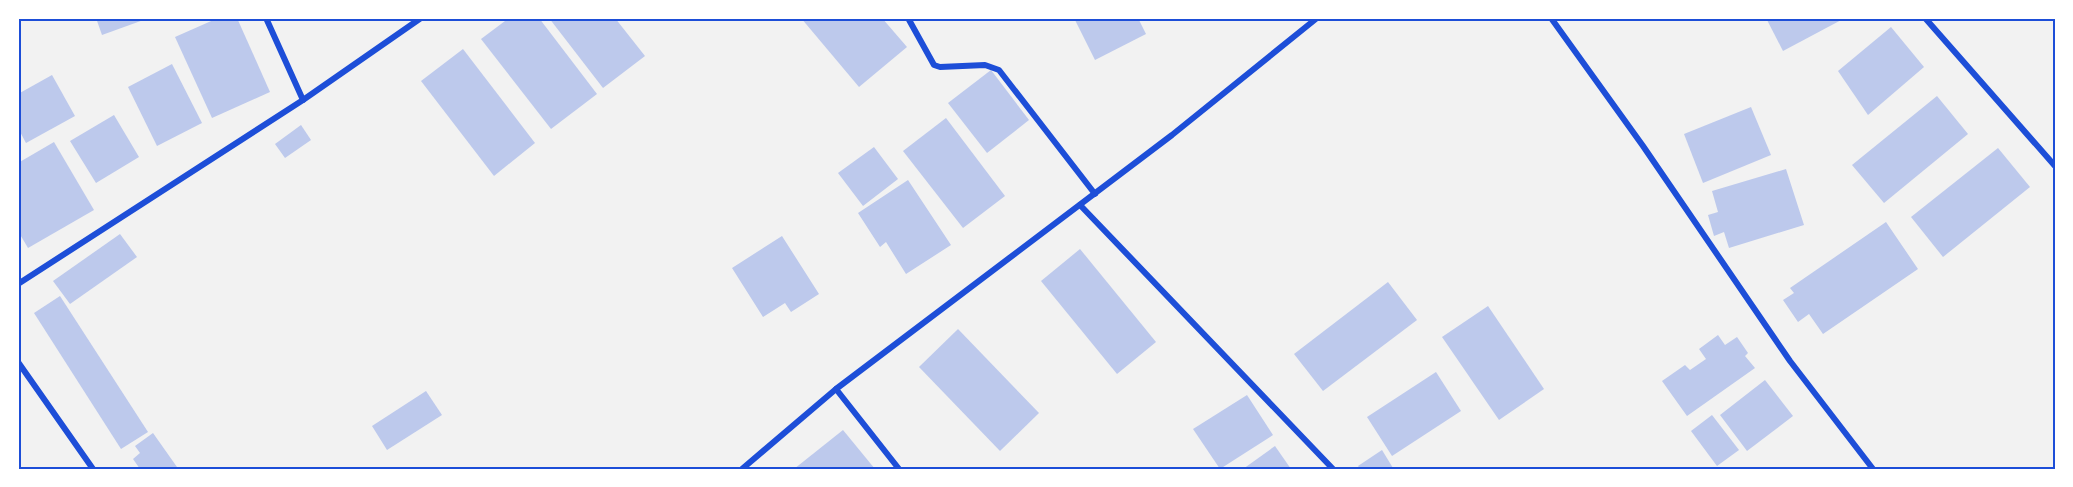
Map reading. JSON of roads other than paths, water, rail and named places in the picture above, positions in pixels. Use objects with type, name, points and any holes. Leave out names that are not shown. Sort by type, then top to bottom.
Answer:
[{"type":"street","points":[[266,18],[303,100]]},
{"type":"street","points":[[18,284],[303,100],[421,18]]},
{"type":"street","points":[[908,18],[934,65],[940,68],[985,65],[999,70],[1095,194]]},
{"type":"street","points":[[742,469],[836,389],[1172,135],[1317,18]]},
{"type":"street","points":[[1551,18],[1643,146],[1790,361],[1873,469]]},
{"type":"street","points":[[1925,18],[2055,166]]},
{"type":"street","points":[[1080,205],[1332,469]]},
{"type":"street","points":[[18,362],[93,469]]},
{"type":"street","points":[[836,389],[899,469]]}]
